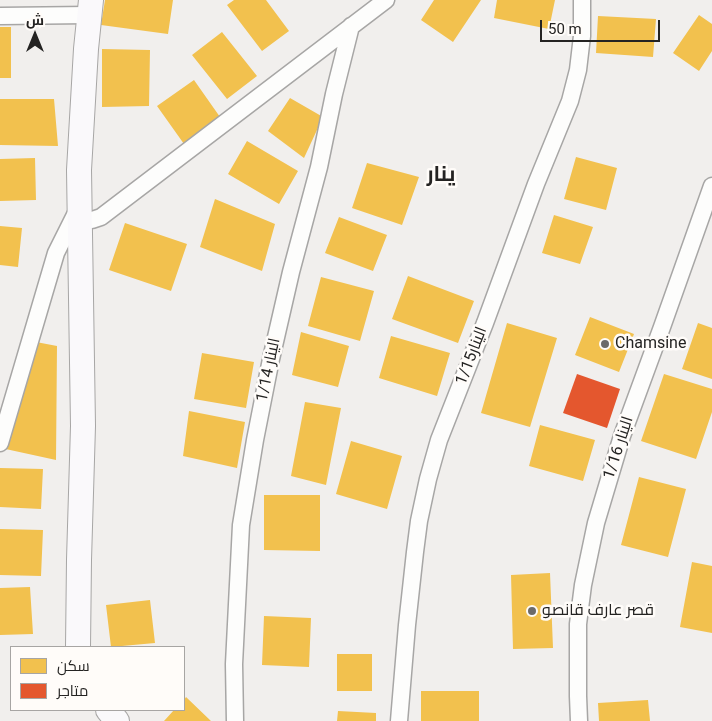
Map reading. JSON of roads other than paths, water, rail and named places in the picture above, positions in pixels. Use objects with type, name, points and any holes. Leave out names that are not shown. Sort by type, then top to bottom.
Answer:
[{"type":"main road","points":[[78,646],[78,560],[82,426],[79,170],[90,8]]},
{"type":"main road","points":[[109,711],[117,721]]},
{"type":"street","points":[[80,211],[84,220],[101,217],[386,0]]},
{"type":"street","name":"الينار1/15","points":[[400,721],[407,625],[415,552],[428,479],[440,440],[536,184],[570,101],[578,70],[582,36],[582,0]]},
{"type":"street","points":[[0,16],[90,8]]},
{"type":"street","name":"الينار 1/14","points":[[236,721],[234,664],[242,525],[255,440],[291,272],[319,167],[340,67],[351,26]]},
{"type":"street","name":"الينار 1/16","points":[[579,721],[578,624],[583,585],[596,523],[622,436],[712,186]]},
{"type":"street","points":[[0,443],[56,254],[80,211]]},
{"type":"place","name":"Chamsine","points":[[605,344]]},
{"type":"place","name":"قصر عارف قانصو","points":[[532,611]]},
{"type":"district","name":"ينار","points":[[441,176]]}]
